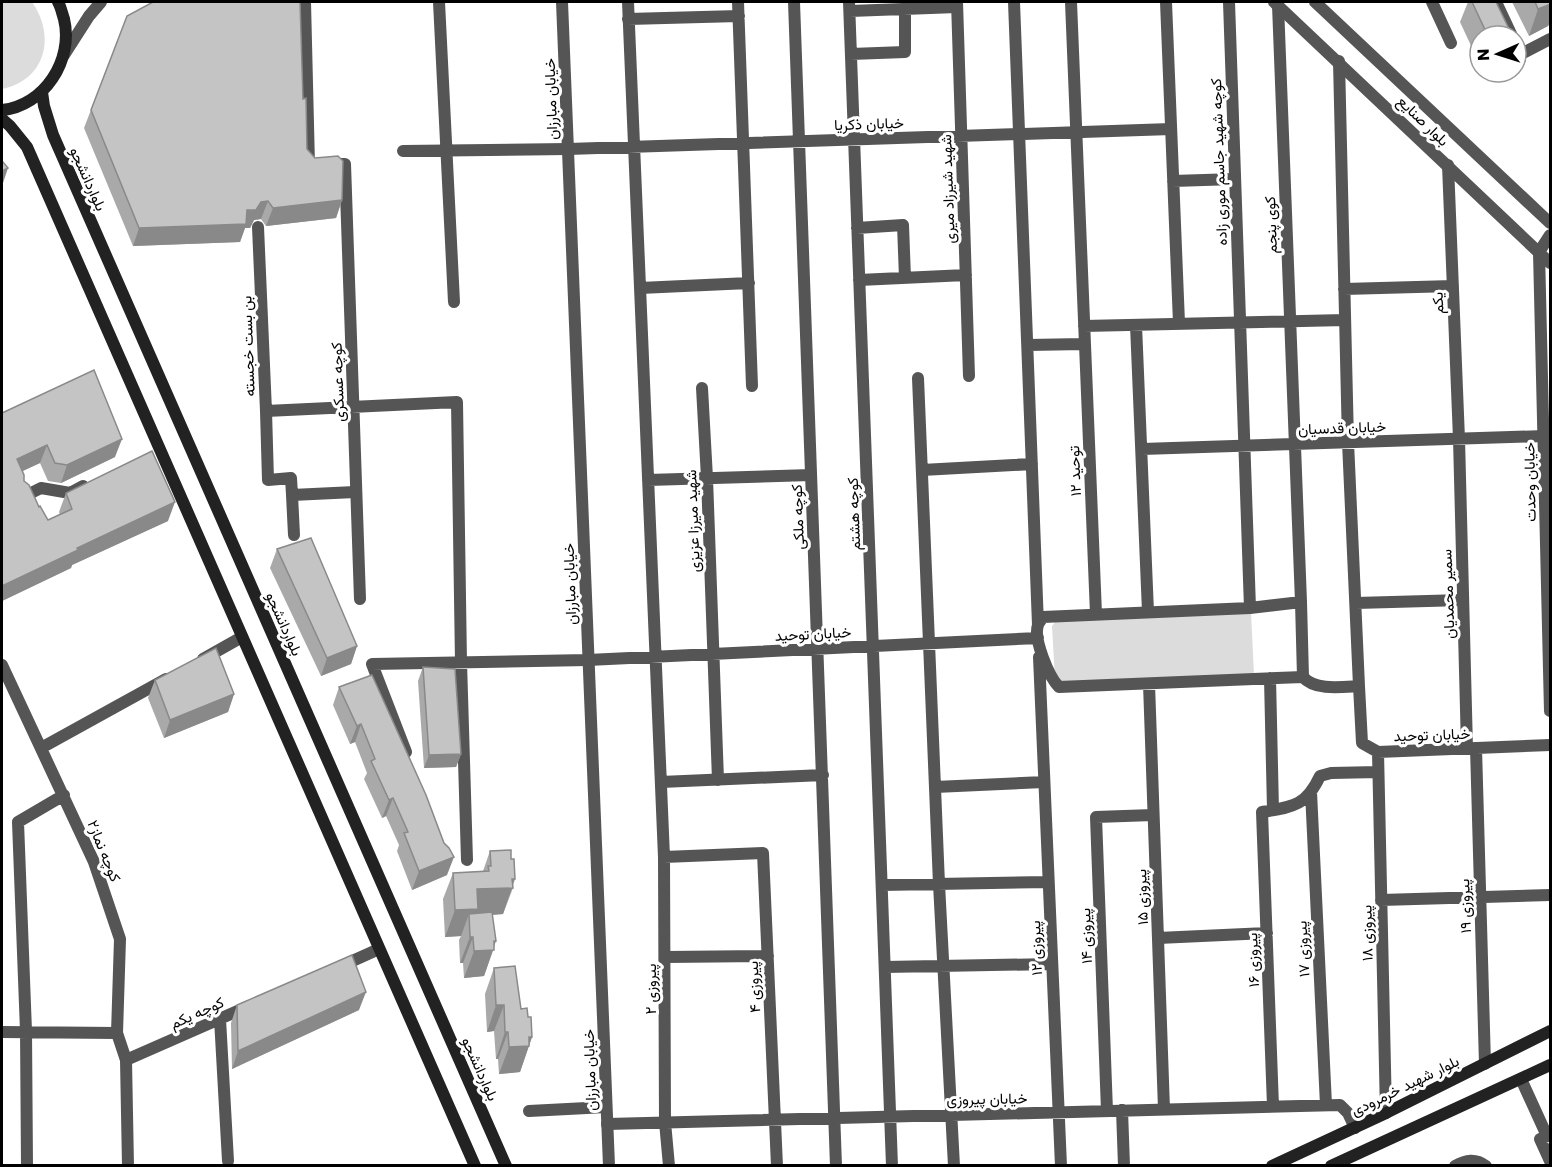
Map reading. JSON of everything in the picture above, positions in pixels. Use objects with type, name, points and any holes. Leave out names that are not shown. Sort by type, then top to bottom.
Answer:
[{"type":"main road","points":[[2,110],[26,103],[42,92],[56,75],[64,55],[66,30],[58,2]]},
{"type":"main road","name":"بلواردانشجو","points":[[42,92],[53,135],[506,1166]]},
{"type":"main road","points":[[2,119],[27,147],[154,453],[242,637],[475,1166]]},
{"type":"main road","name":"بلوار شهید خرمرودی","points":[[1272,1166],[1386,1113],[1551,1031]]},
{"type":"main road","points":[[1330,1166],[1551,1065]]},
{"type":"street","points":[[64,55],[88,16],[101,2]]},
{"type":"street","name":"کوچه عسکری","points":[[305,2],[309,166],[345,164],[360,599]]},
{"type":"street","points":[[439,2],[454,303]]},
{"type":"street","name":"خیابان مبارزان","points":[[562,2],[609,1166]]},
{"type":"street","points":[[628,2],[664,857]]},
{"type":"street","points":[[738,2],[752,386]]},
{"type":"street","name":"کوچه ملکی","points":[[794,2],[836,1166]]},
{"type":"street","points":[[1014,2],[1038,632],[1050,678],[1059,687],[1303,677]]},
{"type":"street","name":"توحید ۱۲","points":[[1071,2],[1096,614]]},
{"type":"street","points":[[1166,2],[1179,323]]},
{"type":"street","name":"کوچه شهید جاسم موری زاده","points":[[1229,2],[1250,608]]},
{"type":"street","name":"بلوار صنایع","points":[[1315,2],[1551,223]]},
{"type":"street","points":[[1432,2],[1451,43]]},
{"type":"street","points":[[1496,2],[1506,24]]},
{"type":"street","name":"بلوار صنایع","points":[[1276,3],[1551,263]]},
{"type":"street","name":"کوی پنجم","points":[[1276,3],[1301,602]]},
{"type":"street","points":[[850,6],[905,9],[957,4]]},
{"type":"street","name":"شهید شیرزاد میری","points":[[957,4],[969,376]]},
{"type":"street","name":"کوچه هشتم","points":[[850,6],[853,139],[892,1166]]},
{"type":"street","points":[[851,54],[905,52],[905,9]]},
{"type":"street","points":[[628,19],[739,16]]},
{"type":"street","points":[[1528,46],[1551,39]]},
{"type":"street","points":[[1301,602],[1303,677],[1307,682],[1332,687],[1359,686],[1348,442],[1339,61]]},
{"type":"street","name":"خیابان ذکریا","points":[[403,151],[634,148],[1171,129]]},
{"type":"street","name":"یکم","points":[[1448,165],[1459,439]]},
{"type":"street","points":[[1173,181],[1235,179]]},
{"type":"street","points":[[857,228],[903,225],[905,278]]},
{"type":"street","name":"بن بست خجسته","points":[[258,227],[266,411],[457,402],[460,662]]},
{"type":"street","points":[[1539,252],[1551,235]]},
{"type":"street","name":"خیابان وحدت","points":[[1539,252],[1551,711]]},
{"type":"street","points":[[859,280],[966,275]]},
{"type":"street","points":[[640,288],[748,283]]},
{"type":"street","points":[[1344,289],[1453,286]]},
{"type":"street","points":[[1084,326],[1345,320]]},
{"type":"street","points":[[1136,325],[1148,612]]},
{"type":"street","points":[[1028,345],[1084,344]]},
{"type":"street","points":[[918,378],[939,884],[954,1166]]},
{"type":"street","name":"شهید میرزا عزیزی","points":[[702,388],[718,780]]},
{"type":"street","points":[[266,411],[268,480],[291,478],[294,536]]},
{"type":"street","name":"خیابان قدسیان","points":[[1142,449],[1544,436]]},
{"type":"street","name":"سمیر محمدیان","points":[[1459,439],[1463,600],[1471,748]]},
{"type":"street","points":[[922,470],[1032,464]]},
{"type":"street","points":[[648,480],[811,475]]},
{"type":"street","points":[[24,496],[41,488],[70,493],[90,483]]},
{"type":"street","points":[[292,495],[355,492]]},
{"type":"street","points":[[1356,603],[1463,600]]},
{"type":"street","name":"خیابان توحید","points":[[588,660],[929,643],[1038,632],[1043,617],[1250,608],[1301,602]]},
{"type":"street","name":"پیروزی ۱۲","points":[[1038,632],[1061,1166]]},
{"type":"street","points":[[41,748],[242,637]]},
{"type":"street","points":[[412,769],[372,664],[588,660]]},
{"type":"street","points":[[460,662],[468,860]]},
{"type":"street","name":"کوچه نماز۲","points":[[2,664],[94,862],[120,939],[117,1033],[126,1060],[128,1166]]},
{"type":"street","name":"پیروزی ۱۶","points":[[1270,678],[1267,933],[1273,1106]]},
{"type":"street","name":"پیروزی ۱۵","points":[[1149,684],[1164,1109]]},
{"type":"street","name":"خیابان توحید","points":[[1359,686],[1362,743],[1378,752],[1551,745]]},
{"type":"street","name":"پیروزی ۱۹","points":[[1471,748],[1480,897],[1485,1064]]},
{"type":"street","name":"پیروزی ۱۸","points":[[1378,752],[1386,1113]]},
{"type":"street","points":[[1268,811],[1299,804],[1311,792],[1320,776],[1330,773],[1378,772]]},
{"type":"street","points":[[661,782],[823,775]]},
{"type":"street","points":[[935,787],[1044,782]]},
{"type":"street","name":"پیروزی ۱۷","points":[[1311,792],[1326,1105]]},
{"type":"street","points":[[27,1166],[26,1031],[18,822],[64,795]]},
{"type":"street","name":"پیروزی ۱۴","points":[[1107,1111],[1096,817],[1153,815]]},
{"type":"street","name":"پیروزی ۴","points":[[664,857],[763,853],[777,1166]]},
{"type":"street","name":"پیروزی ۲","points":[[664,857],[665,1122],[669,1166]]},
{"type":"street","points":[[882,885],[1048,882]]},
{"type":"street","points":[[1381,900],[1551,895]]},
{"type":"street","points":[[1158,938],[1267,933]]},
{"type":"street","points":[[326,972],[379,949]]},
{"type":"street","points":[[666,957],[768,956]]},
{"type":"street","points":[[885,967],[1052,963]]},
{"type":"street","name":"کوچه یکم","points":[[126,1060],[263,1000]]},
{"type":"street","points":[[220,1019],[228,1161]]},
{"type":"street","points":[[2,1032],[117,1033]]},
{"type":"street","points":[[1521,1078],[1549,1135],[1540,1139],[1551,1161]]},
{"type":"street","name":"خیابان پیروزی","points":[[607,1124],[1340,1105],[1348,1113],[1355,1128]]},
{"type":"street","points":[[529,1112],[606,1107]]},
{"type":"street","points":[[1122,1110],[1124,1166]]},
{"type":"street","points":[[1455,1166],[1467,1160],[1480,1161],[1486,1166]]},
{"type":"shaded area","points":[[2,2],[32,2],[44,29],[45,42],[37,66],[29,76],[17,84],[2,89]]},
{"type":"shaded area","points":[[1251,613],[1254,675],[1059,684],[1055,679],[1052,626],[1056,621]]},
{"type":"building","points":[[153,2],[300,2],[307,149],[315,158],[338,156],[343,161],[342,200],[273,208],[268,201],[261,202],[256,210],[247,210],[246,224],[139,228],[91,110],[127,16]]},
{"type":"building","points":[[1472,2],[1496,2],[1507,24],[1482,24]]},
{"type":"building","points":[[1535,2],[1551,2],[1551,4],[1538,9]]},
{"type":"building","points":[[2,161],[8,168],[2,171]]},
{"type":"building","points":[[94,370],[122,439],[67,465],[55,463],[47,445],[17,459],[24,475],[24,481],[29,485],[39,507],[48,520],[72,509],[66,493],[152,451],[175,502],[2,586],[2,413]]},
{"type":"building","points":[[311,538],[357,646],[327,658],[277,549]]},
{"type":"building","points":[[216,648],[234,694],[170,720],[155,680]]},
{"type":"building","points":[[423,667],[455,669],[461,754],[429,755]]},
{"type":"building","points":[[372,675],[426,795],[444,843],[454,857],[419,871],[404,833],[408,832],[393,798],[389,800],[371,761],[375,759],[361,724],[357,726],[339,687]]},
{"type":"building","points":[[511,850],[511,859],[514,859],[513,888],[477,889],[478,909],[455,910],[453,873],[489,871],[490,851]]},
{"type":"building","points":[[492,912],[496,941],[494,941],[494,950],[474,951],[473,937],[470,937],[469,914]]},
{"type":"building","points":[[352,955],[366,992],[238,1051],[237,1005]]},
{"type":"building","points":[[515,966],[521,1009],[527,1008],[528,1017],[531,1017],[532,1037],[529,1037],[529,1046],[509,1047],[508,1032],[505,1032],[504,1005],[496,1005],[494,968]]}]
